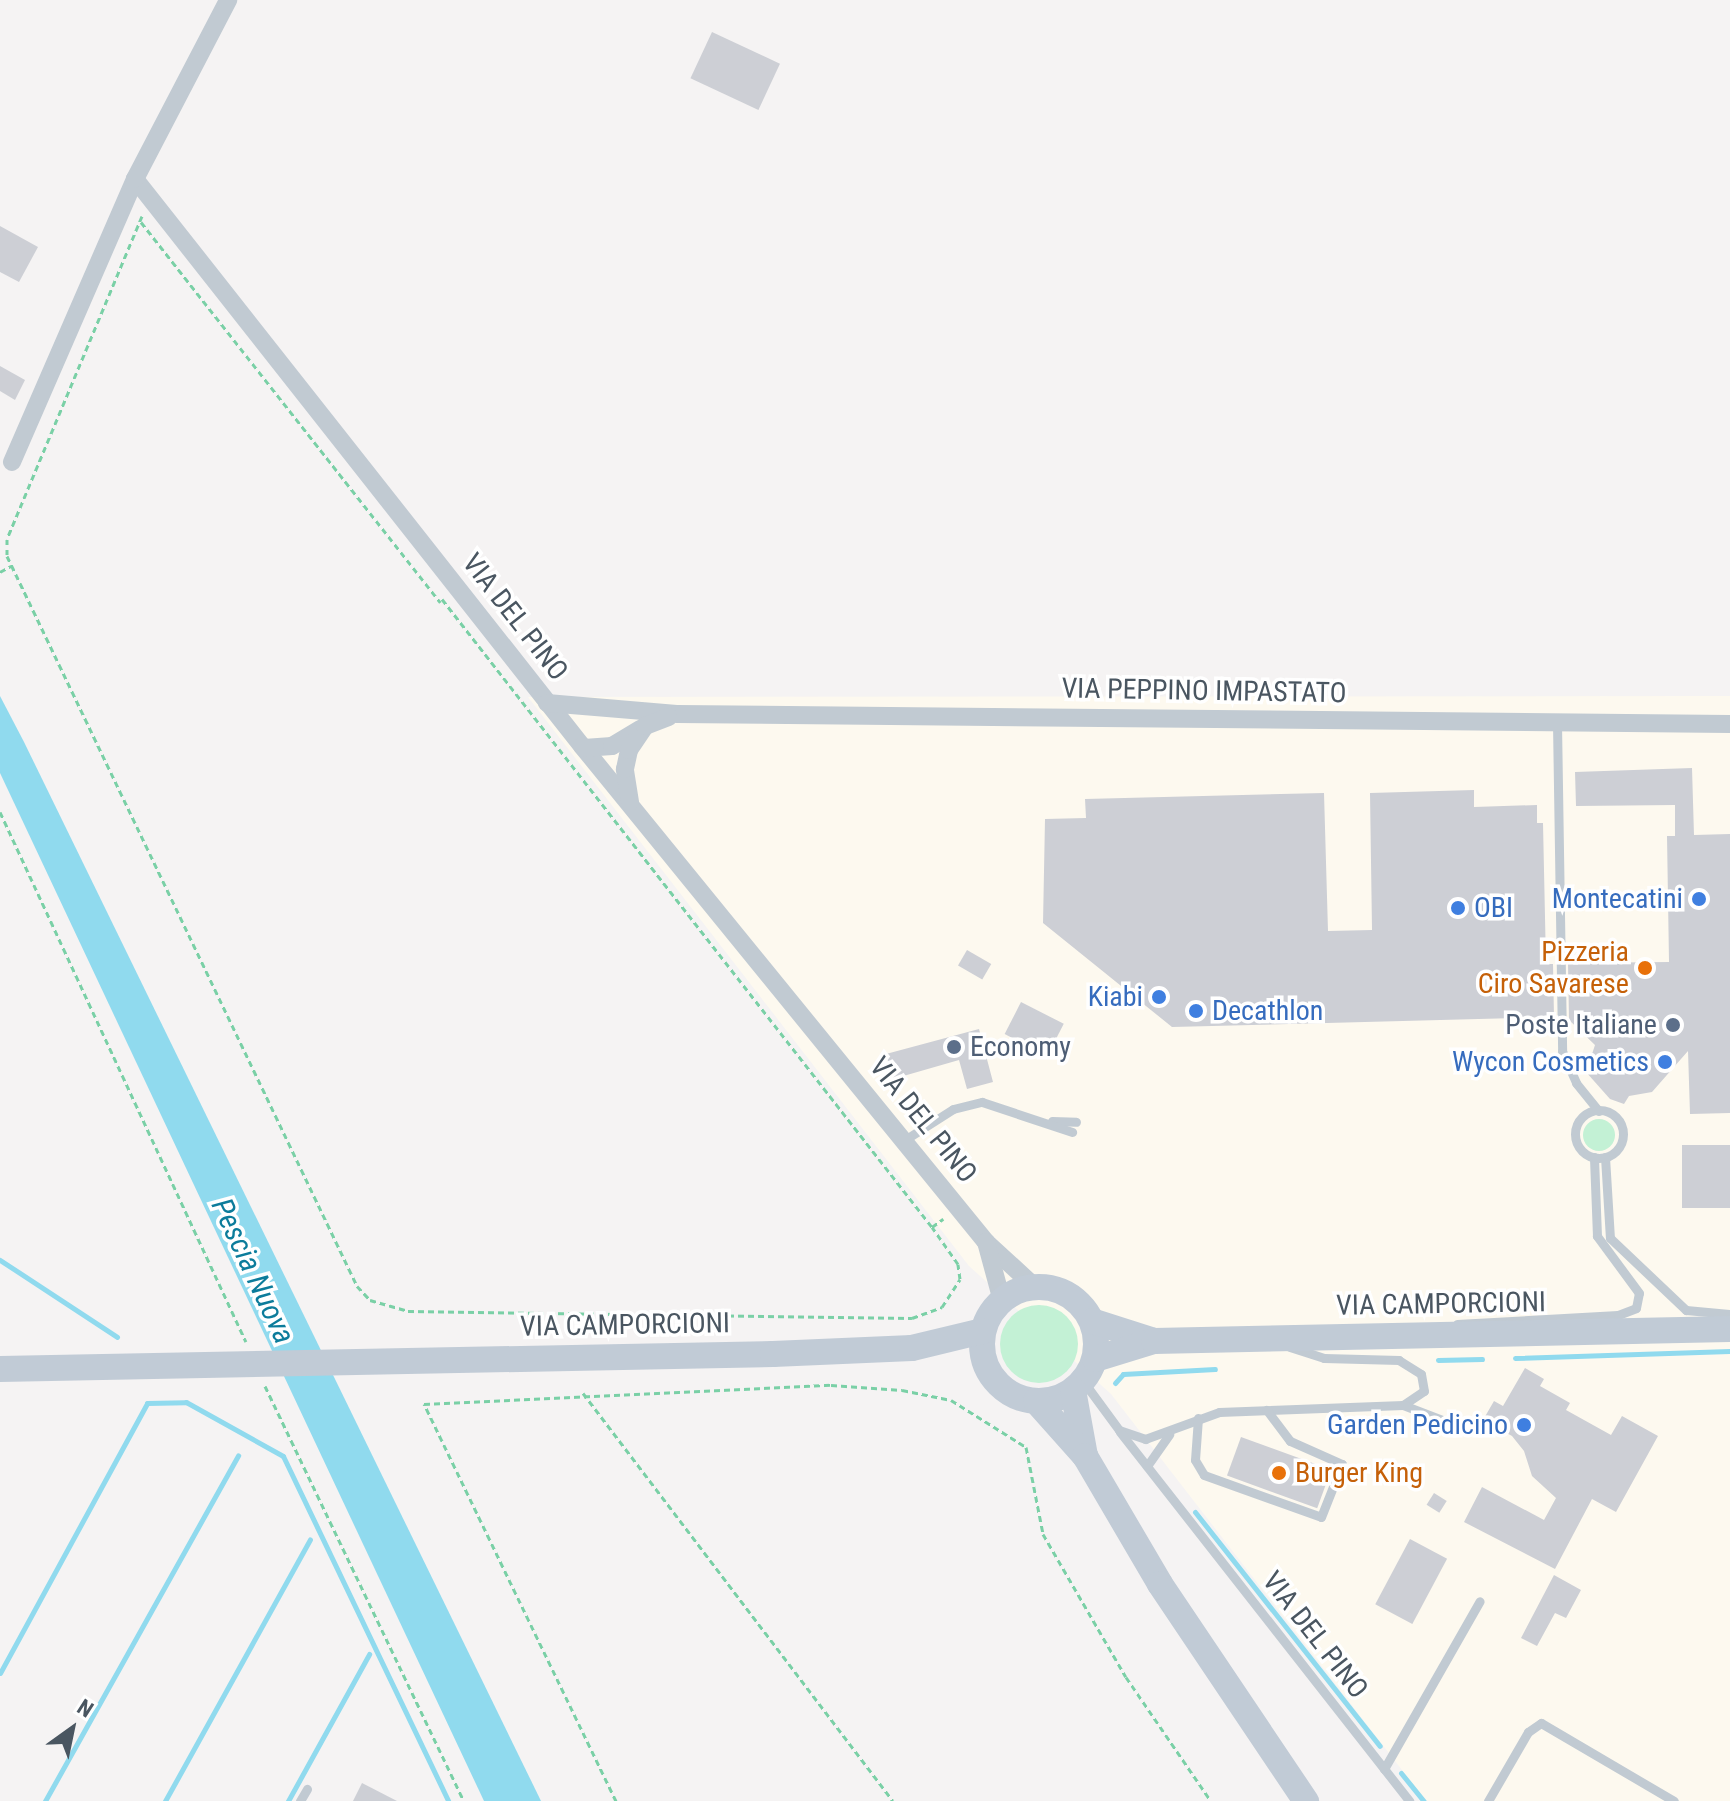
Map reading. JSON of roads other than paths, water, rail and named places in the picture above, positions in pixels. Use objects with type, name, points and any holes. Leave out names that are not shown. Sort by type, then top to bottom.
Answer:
[{"type":"main road","points":[[1154,1341],[1092,1321],[1069,1295],[1035,1287],[1002,1301],[983,1331],[985,1361],[1008,1392],[1036,1401],[1085,1456],[1160,1584],[1306,1801]]},
{"type":"main road","points":[[1085,1456],[1084,1377],[1092,1321]]},
{"type":"main road","name":"VIA CAMPORCIONI","points":[[1154,1341],[1730,1329]]},
{"type":"main road","points":[[912,1348],[983,1331]]},
{"type":"main road","points":[[1036,1401],[1154,1341]]},
{"type":"main road","name":"VIA CAMPORCIONI","points":[[0,1369],[259,1367],[338,1362],[912,1348]]},
{"type":"main road","points":[[912,1348],[985,1361]]},
{"type":"street","points":[[12,462],[135,179],[228,0]]},
{"type":"street","name":"VIA DEL PINO","points":[[135,179],[547,703],[986,1242],[1035,1287]]},
{"type":"street","name":"VIA PEPPINO IMPASTATO","points":[[547,703],[601,711],[677,714],[1730,724]]},
{"type":"street","points":[[601,711],[586,726],[583,747],[612,746],[645,726],[677,714]]},
{"type":"street","points":[[631,804],[627,759],[645,726]]},
{"type":"street","name":"VIA DEL PINO","points":[[986,1242],[1002,1301]]},
{"type":"lane","points":[[1557,723],[1562,1051],[1576,1083],[1599,1111]]},
{"type":"lane","points":[[903,1141],[973,1103],[1074,1127]]},
{"type":"lane","points":[[1599,1111],[1612,1114],[1623,1128],[1619,1148],[1600,1157],[1580,1148],[1576,1132],[1583,1117],[1599,1111]]},
{"type":"lane","points":[[1600,1157],[1610,1238],[1686,1310],[1730,1314]]},
{"type":"lane","points":[[1408,1337],[1475,1320],[1618,1315],[1636,1308],[1639,1293],[1597,1236],[1600,1157]]},
{"type":"lane","points":[[1267,1340],[1324,1358],[1384,1357],[1409,1363],[1425,1386],[1421,1396],[1403,1405]]},
{"type":"lane","name":"VIA DEL PINO","points":[[1084,1377],[1119,1430],[1409,1801]]},
{"type":"lane","points":[[1119,1430],[1145,1439],[1169,1434],[1198,1418],[1267,1410],[1403,1405],[1455,1425]]},
{"type":"lane","points":[[1198,1418],[1195,1460],[1204,1475],[1321,1517],[1342,1464],[1290,1441],[1267,1410]]},
{"type":"lane","points":[[1147,1466],[1169,1434]]},
{"type":"lane","points":[[1384,1769],[1480,1601]]},
{"type":"lane","points":[[1488,1801],[1528,1732],[1541,1723],[1674,1801]]},
{"type":"lane","points":[[300,1801],[307,1789]]},
{"type":"water","name":"Pescia Nuova","points":[[0,696],[541,1801],[484,1801],[0,773]]},
{"type":"waterway","points":[[0,1260],[117,1337]]},
{"type":"waterway","points":[[1515,1358],[1730,1351]]},
{"type":"waterway","points":[[1438,1360],[1482,1359]]},
{"type":"waterway","points":[[1115,1383],[1123,1374],[1215,1369]]},
{"type":"waterway","points":[[0,1673],[147,1403],[186,1402],[283,1456],[448,1801]]},
{"type":"waterway","points":[[45,1801],[238,1455]]},
{"type":"waterway","points":[[1195,1512],[1380,1746]]},
{"type":"waterway","points":[[165,1801],[310,1539]]},
{"type":"waterway","points":[[288,1801],[369,1654]]},
{"type":"waterway","points":[[1401,1773],[1424,1801]]},
{"type":"place","name":"Montecatini","points":[[1699,899]]},
{"type":"place","name":"OBI","points":[[1458,908]]},
{"type":"place","name":"Pizzeria Ciro Savarese","points":[[1645,968]]},
{"type":"place","name":"Kiabi","points":[[1159,997]]},
{"type":"place","name":"Decathlon","points":[[1196,1011]]},
{"type":"place","name":"Poste Italiane","points":[[1673,1025]]},
{"type":"place","name":"Economy","points":[[954,1047]]},
{"type":"place","name":"Wycon Cosmetics","points":[[1665,1062]]},
{"type":"place","name":"Garden Pedicino","points":[[1524,1425]]},
{"type":"place","name":"Burger King","points":[[1279,1473]]}]
